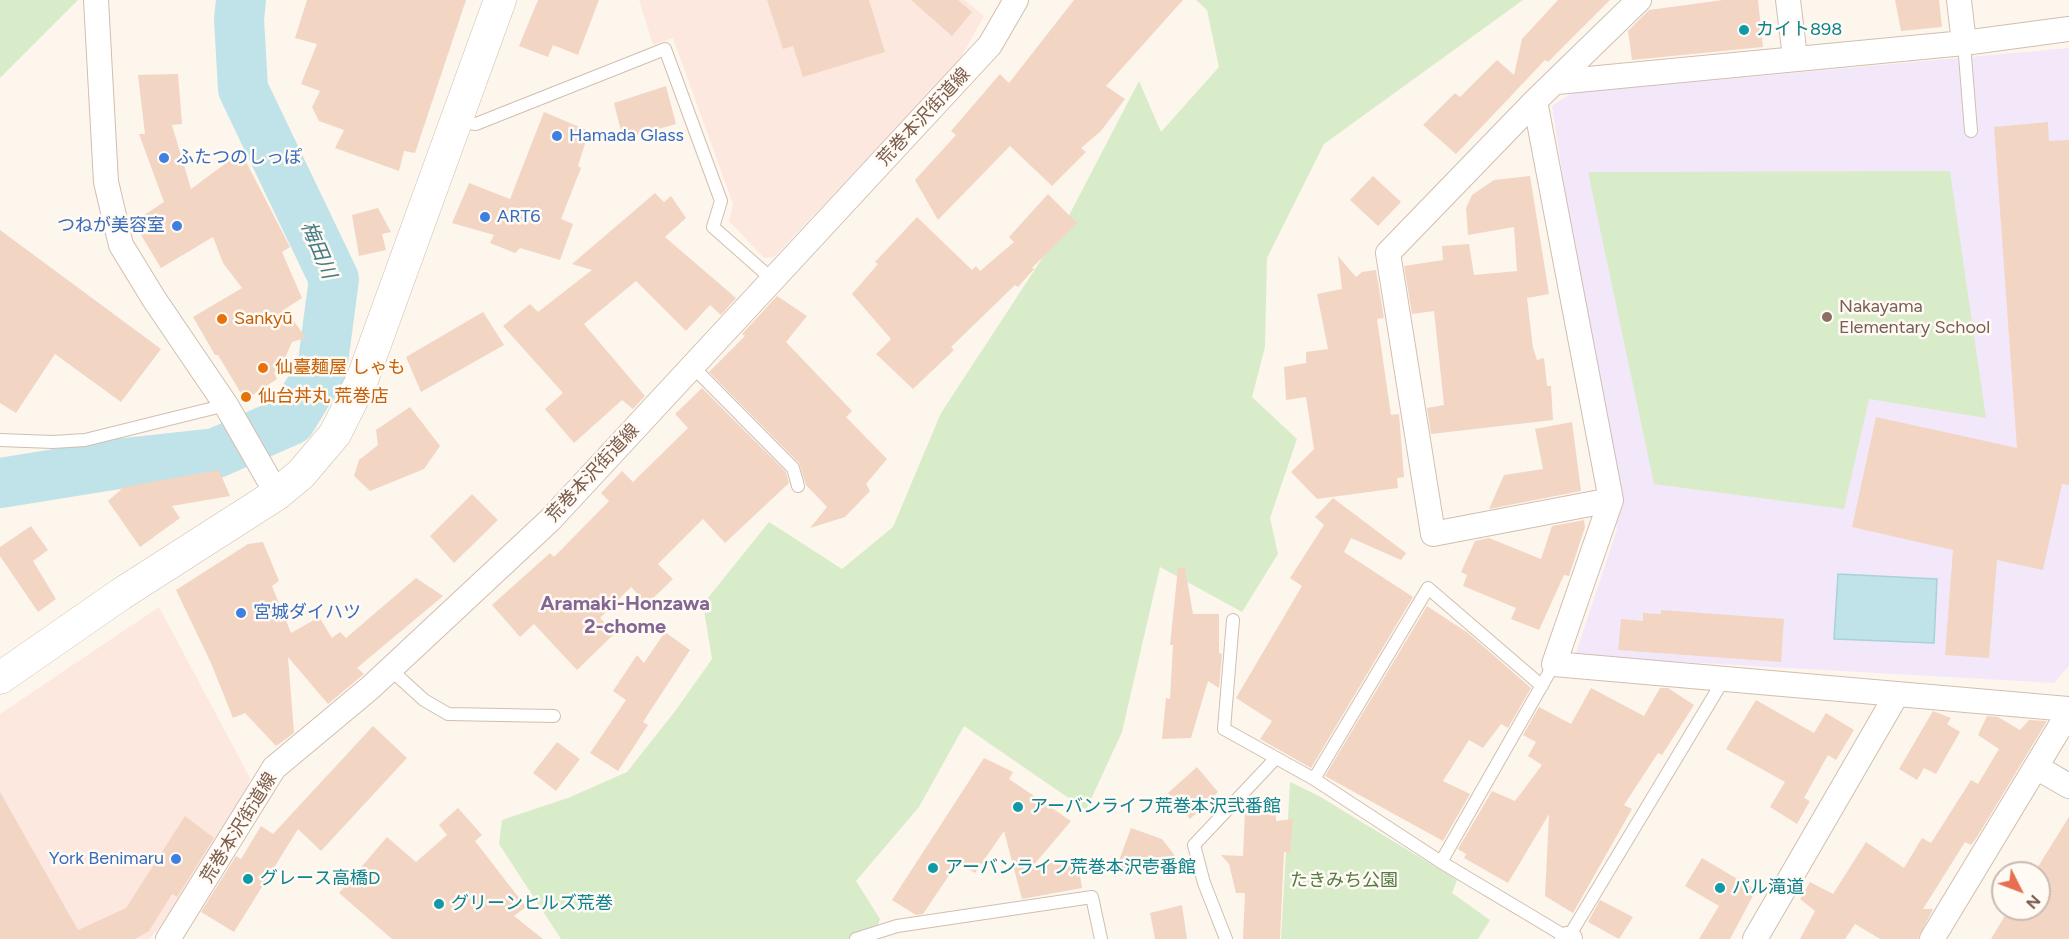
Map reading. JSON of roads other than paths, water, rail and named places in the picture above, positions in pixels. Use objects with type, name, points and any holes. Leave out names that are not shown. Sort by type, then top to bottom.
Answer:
[{"type":"street","points":[[96,0],[106,182],[121,244],[154,299],[226,405],[277,494]]},
{"type":"street","points":[[0,678],[122,594],[277,494],[301,474],[335,434],[362,380],[500,0]]},
{"type":"street","name":"荒巻本沢街道線","points":[[168,939],[274,768],[390,669],[550,520],[990,45],[1016,0]]},
{"type":"street","points":[[1611,500],[1433,534],[1388,253],[1536,101],[1639,0]]},
{"type":"street","points":[[1788,0],[1795,57]]},
{"type":"street","points":[[1959,0],[1964,43]]},
{"type":"street","points":[[1557,82],[1795,57],[1964,43],[2069,29]]},
{"type":"street","points":[[1536,101],[1611,500],[1554,664],[2069,710],[1932,939]]},
{"type":"street","points":[[1755,939],[1897,694]]},
{"type":"street","points":[[2036,767],[2069,786]]},
{"type":"lane","points":[[1964,43],[1971,132]]},
{"type":"lane","points":[[456,122],[476,123],[665,49],[721,201],[713,227],[773,280]]},
{"type":"lane","points":[[693,367],[793,468],[798,486]]},
{"type":"lane","points":[[0,440],[85,440],[226,405]]},
{"type":"lane","points":[[1314,778],[1428,588],[1542,686]]},
{"type":"lane","points":[[1233,620],[1224,729],[1314,778],[1441,862],[1568,938],[1724,679]]},
{"type":"lane","points":[[1441,862],[1554,664]]},
{"type":"lane","points":[[390,669],[424,700],[448,714],[554,716]]},
{"type":"lane","points":[[1226,939],[1204,883],[1194,845],[1276,758]]},
{"type":"lane","points":[[856,939],[897,926],[1092,897],[1101,939]]},
{"type":"water","points":[[1838,574],[1937,579],[1934,643],[1834,639]]},
{"type":"waterway","name":"梅田川","points":[[0,483],[124,463],[216,453],[291,420],[322,369],[334,279],[243,89],[239,19],[241,0]]},
{"type":"place","name":"カイト898","points":[[1744,30]]},
{"type":"place","name":"Hamada Glass","points":[[557,136]]},
{"type":"place","name":"ふたつのしっぽ","points":[[164,158]]},
{"type":"place","name":"ART6","points":[[485,217]]},
{"type":"place","name":"つねが美容室","points":[[177,226]]},
{"type":"place","name":"Nakayama Elementary School","points":[[1827,317]]},
{"type":"place","name":"Sankyū","points":[[222,319]]},
{"type":"place","name":"仙臺麺屋 しゃも","points":[[263,368]]},
{"type":"place","name":"仙台丼丸 荒巻店","points":[[246,397]]},
{"type":"place","name":"宮城ダイハツ","points":[[241,613]]},
{"type":"place","name":"アーバンライフ荒巻本沢弐番館","points":[[1018,807]]},
{"type":"place","name":"York Benimaru","points":[[176,859]]},
{"type":"place","name":"アーバンライフ荒巻本沢壱番館","points":[[933,868]]},
{"type":"place","name":"グレース高橋D","points":[[248,879]]},
{"type":"place","name":"パル滝道","points":[[1720,888]]},
{"type":"place","name":"グリーンヒルズ荒巻","points":[[439,904]]},
{"type":"district","name":"Aramaki-Honzawa 2-chome","points":[[625,616]]},
{"type":"park label","name":"たきみち公園","points":[[1344,881]]}]
